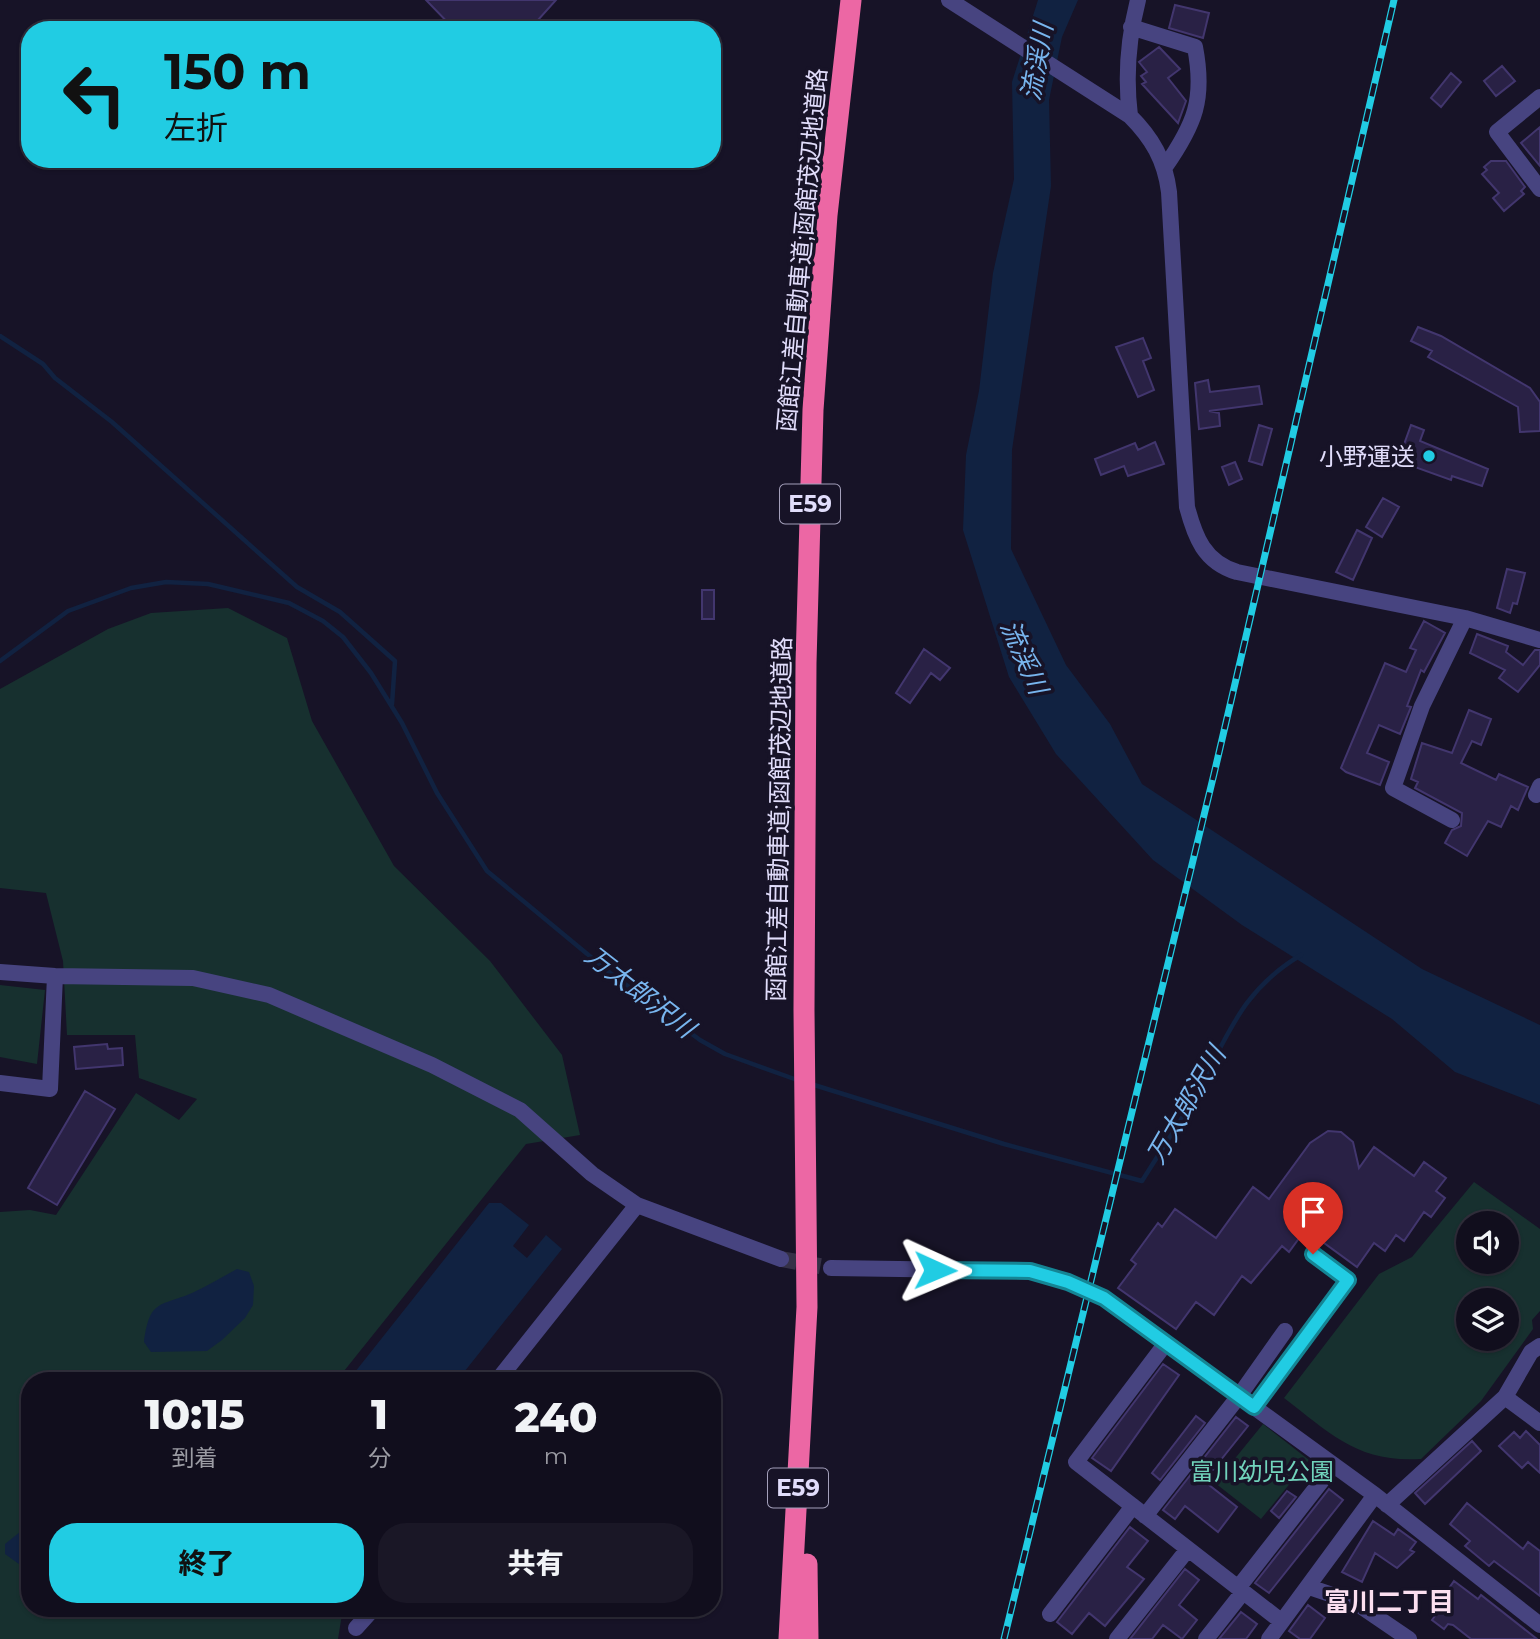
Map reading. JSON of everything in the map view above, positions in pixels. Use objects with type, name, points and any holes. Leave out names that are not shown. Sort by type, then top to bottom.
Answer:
[{"type":"highway","name":"函館江差自動車道;函館茂辺地道路","points":[[789,1633],[805,1355],[806,663],[813,410],[827,215],[851,0]]},
{"type":"highway","points":[[805,1355],[808,1639]]},
{"type":"street","points":[[949,0],[1130,116],[1153,142],[1165,167],[1169,192],[1187,507],[1195,535],[1202,548],[1224,568],[1237,572],[1465,618],[1540,640]]},
{"type":"street","points":[[1130,116],[1126,82],[1131,27],[1139,0]]},
{"type":"street","points":[[1131,27],[1195,47],[1201,76],[1198,109],[1185,139],[1165,167]]},
{"type":"street","points":[[1540,97],[1497,132],[1540,189]]},
{"type":"street","points":[[1452,820],[1393,788],[1422,706],[1465,618]]},
{"type":"street","points":[[0,972],[55,976],[193,978],[269,995],[432,1065],[520,1110],[592,1174],[638,1205],[781,1259]]},
{"type":"street","points":[[0,1083],[50,1089],[55,976]]},
{"type":"street","points":[[504,1372],[638,1205]]},
{"type":"street","points":[[1254,1407],[1348,1280],[1313,1254]]},
{"type":"street","points":[[831,1268],[1030,1271],[1068,1282],[1104,1298],[1381,1500],[1540,1625]]},
{"type":"street","points":[[1050,1614],[1239,1396],[1285,1331]]},
{"type":"street","points":[[1166,1343],[1076,1462],[1281,1622]]},
{"type":"street","points":[[1269,1639],[1381,1500],[1505,1397],[1531,1352],[1540,1346]]},
{"type":"street","points":[[1505,1397],[1540,1423]]},
{"type":"street","points":[[1206,1639],[1334,1465]]},
{"type":"street","points":[[1117,1639],[1188,1549]]},
{"type":"street","points":[[1310,1587],[1356,1603],[1409,1639]]},
{"type":"street","points":[[356,1628],[366,1617]]},
{"type":"green space","points":[[228,608],[287,638],[312,721],[394,866],[490,961],[562,1055],[580,1135],[526,1144],[343,1372],[21,1372],[21,1617],[342,1617],[338,1639],[0,1639],[0,1212],[30,1210],[56,1215],[136,1093],[179,1120],[197,1099],[139,1078],[135,1035],[67,1035],[63,961],[46,893],[0,888],[0,689],[108,629],[151,613]]},
{"type":"green space","points":[[0,985],[45,990],[37,1064],[0,1057]]},
{"type":"green space","points":[[1474,1182],[1515,1211],[1456,1211],[1456,1274],[1519,1274],[1519,1214],[1540,1229],[1540,1311],[1532,1320],[1533,1329],[1519,1348],[1519,1288],[1456,1288],[1456,1351],[1517,1351],[1481,1401],[1421,1459],[1380,1456],[1346,1444],[1284,1398],[1379,1274],[1412,1257]]},
{"type":"green space","name":"富川幼児公園","points":[[1263,1424],[1309,1460],[1261,1519],[1215,1483]]},
{"type":"water","name":"流渓川","points":[[1038,0],[1078,0],[1062,37],[1049,100],[1051,186],[1012,450],[1011,549],[1066,665],[1110,724],[1142,784],[1422,969],[1540,1025],[1540,1105],[1455,1072],[1392,1019],[1242,925],[1153,860],[1056,754],[1009,677],[963,530],[966,455],[979,391],[993,273],[1014,179],[1012,82]]},
{"type":"water","points":[[489,1203],[501,1203],[529,1225],[513,1246],[527,1258],[546,1235],[562,1249],[464,1372],[355,1372]]},
{"type":"water","points":[[237,1269],[249,1272],[254,1286],[253,1305],[245,1318],[207,1351],[151,1352],[144,1342],[153,1311],[164,1303],[192,1293]]},
{"type":"water","points":[[21,1531],[21,1566],[5,1554],[5,1544]]},
{"type":"building","points":[[426,0],[556,0],[537,21],[446,21]]},
{"type":"building","points":[[1175,5],[1209,13],[1203,38],[1169,28]]},
{"type":"building","points":[[1159,47],[1180,69],[1168,78],[1186,101],[1178,123],[1142,84],[1146,82],[1141,76],[1147,72],[1139,62]]},
{"type":"building","points":[[1502,66],[1515,81],[1496,96],[1484,81]]},
{"type":"building","points":[[1451,73],[1461,82],[1441,107],[1431,98]]},
{"type":"building","points":[[1540,127],[1540,166],[1521,143]]},
{"type":"building","points":[[1491,161],[1506,161],[1525,187],[1521,191],[1524,194],[1504,211],[1493,198],[1499,193],[1482,174],[1487,170],[1484,167]]},
{"type":"building","points":[[1418,327],[1441,336],[1530,388],[1540,402],[1540,431],[1520,432],[1518,407],[1428,357],[1432,351],[1411,341]]},
{"type":"building","points":[[1143,338],[1151,358],[1143,361],[1154,390],[1138,397],[1116,347]]},
{"type":"building","points":[[1208,380],[1210,392],[1259,386],[1262,404],[1209,411],[1219,413],[1220,426],[1199,429],[1195,383]]},
{"type":"building","points":[[1259,425],[1272,429],[1262,465],[1249,461]]},
{"type":"building","name":"小野運送","points":[[1411,425],[1424,430],[1420,441],[1488,469],[1482,486],[1452,476],[1451,480],[1398,461]]},
{"type":"building","points":[[1155,442],[1164,464],[1128,476],[1124,466],[1101,475],[1095,459],[1135,443],[1138,450]]},
{"type":"building","points":[[1235,462],[1242,479],[1229,485],[1222,467]]},
{"type":"building","points":[[1383,498],[1399,507],[1382,537],[1366,527]]},
{"type":"building","points":[[1357,530],[1372,538],[1353,580],[1336,572]]},
{"type":"building","points":[[1507,569],[1525,573],[1517,604],[1513,603],[1510,613],[1497,608]]},
{"type":"building","points":[[702,590],[714,590],[714,619],[702,619]]},
{"type":"building","points":[[1424,621],[1445,633],[1424,672],[1421,670],[1400,734],[1379,725],[1367,753],[1389,762],[1380,785],[1346,772],[1341,768],[1385,663],[1406,672],[1416,650],[1410,648]]},
{"type":"building","points":[[1477,634],[1508,646],[1506,652],[1523,665],[1535,650],[1540,650],[1540,665],[1518,692],[1499,678],[1505,670],[1470,653]]},
{"type":"building","points":[[924,649],[950,668],[940,680],[931,673],[910,703],[896,693]]},
{"type":"building","points":[[1469,710],[1491,719],[1481,745],[1472,741],[1461,763],[1496,780],[1499,774],[1528,787],[1518,810],[1511,806],[1501,827],[1488,821],[1467,856],[1445,843],[1452,830],[1461,826],[1462,813],[1415,788],[1418,782],[1411,779],[1422,743],[1452,753]]},
{"type":"building","points":[[107,1044],[108,1049],[122,1048],[123,1065],[76,1069],[74,1047]]},
{"type":"building","points":[[85,1091],[115,1109],[57,1205],[28,1188]]},
{"type":"building","points":[[1328,1131],[1341,1132],[1353,1142],[1359,1168],[1374,1147],[1414,1176],[1424,1162],[1446,1178],[1436,1191],[1445,1198],[1431,1217],[1424,1212],[1404,1241],[1396,1235],[1385,1251],[1374,1243],[1357,1267],[1313,1235],[1308,1243],[1300,1237],[1289,1252],[1282,1246],[1251,1283],[1242,1276],[1214,1315],[1196,1302],[1176,1329],[1118,1288],[1136,1264],[1131,1260],[1158,1223],[1162,1227],[1175,1209],[1216,1238],[1253,1187],[1269,1199],[1310,1143]]},
{"type":"building","points":[[1163,1364],[1179,1375],[1111,1471],[1092,1458]]},
{"type":"building","points":[[1196,1416],[1205,1423],[1160,1480],[1152,1473]]},
{"type":"building","points":[[1236,1417],[1248,1426],[1204,1481],[1237,1507],[1218,1532],[1185,1506],[1175,1519],[1163,1510]]},
{"type":"building","points":[[1526,1431],[1540,1445],[1540,1473],[1528,1462],[1522,1468],[1499,1446],[1514,1432],[1520,1438]]},
{"type":"building","points":[[1472,1441],[1481,1451],[1425,1504],[1415,1493]]},
{"type":"building","points":[[1329,1489],[1343,1500],[1269,1593],[1255,1583]]},
{"type":"building","points":[[1287,1491],[1296,1497],[1279,1518],[1271,1511]]},
{"type":"building","points":[[1467,1503],[1523,1549],[1528,1542],[1540,1551],[1540,1596],[1494,1561],[1489,1566],[1465,1546],[1470,1541],[1450,1524]]},
{"type":"building","points":[[1373,1521],[1394,1535],[1398,1529],[1416,1542],[1410,1550],[1414,1552],[1397,1568],[1375,1553],[1362,1582],[1342,1572]]},
{"type":"building","points":[[1130,1527],[1148,1541],[1127,1567],[1144,1579],[1105,1626],[1089,1613],[1072,1634],[1057,1622]]},
{"type":"building","points":[[1185,1569],[1199,1580],[1179,1605],[1197,1620],[1182,1639],[1163,1625],[1152,1639],[1130,1639]]},
{"type":"building","points":[[1454,1581],[1478,1599],[1481,1595],[1537,1639],[1471,1639],[1453,1625],[1448,1624],[1444,1629],[1432,1620],[1449,1597],[1445,1594]]},
{"type":"building","points":[[1308,1605],[1325,1618],[1310,1639],[1300,1639],[1289,1631]]},
{"type":"building","points":[[1241,1612],[1257,1624],[1246,1639],[1219,1639]]},
{"type":"waterway","points":[[0,336],[43,364],[55,378],[112,422],[297,587],[340,612],[395,661],[392,704]]},
{"type":"waterway","name":"万太郎沢川","points":[[0,661],[68,611],[131,588],[166,582],[208,584],[289,603],[323,621],[343,637],[371,673],[402,723],[437,793],[487,871],[609,972],[700,1040],[725,1054],[800,1081]]},
{"type":"waterway","name":"万太郎沢川","points":[[811,1084],[1004,1144],[1142,1181],[1190,1105],[1227,1034],[1249,1000],[1280,969],[1301,955]]},
{"type":"tunnel","points":[[781,1259],[831,1268]]},
{"type":"railway","points":[[1004,1639],[1214,774],[1394,0]]},
{"type":"place","name":"小野運送","points":[[1429,456]]},
{"type":"district","name":"富川二丁目","points":[[1389,1602]]},
{"type":"route","points":[[935,1270],[1030,1271],[1068,1282],[1104,1298],[1254,1407],[1348,1280],[1313,1254]]}]
